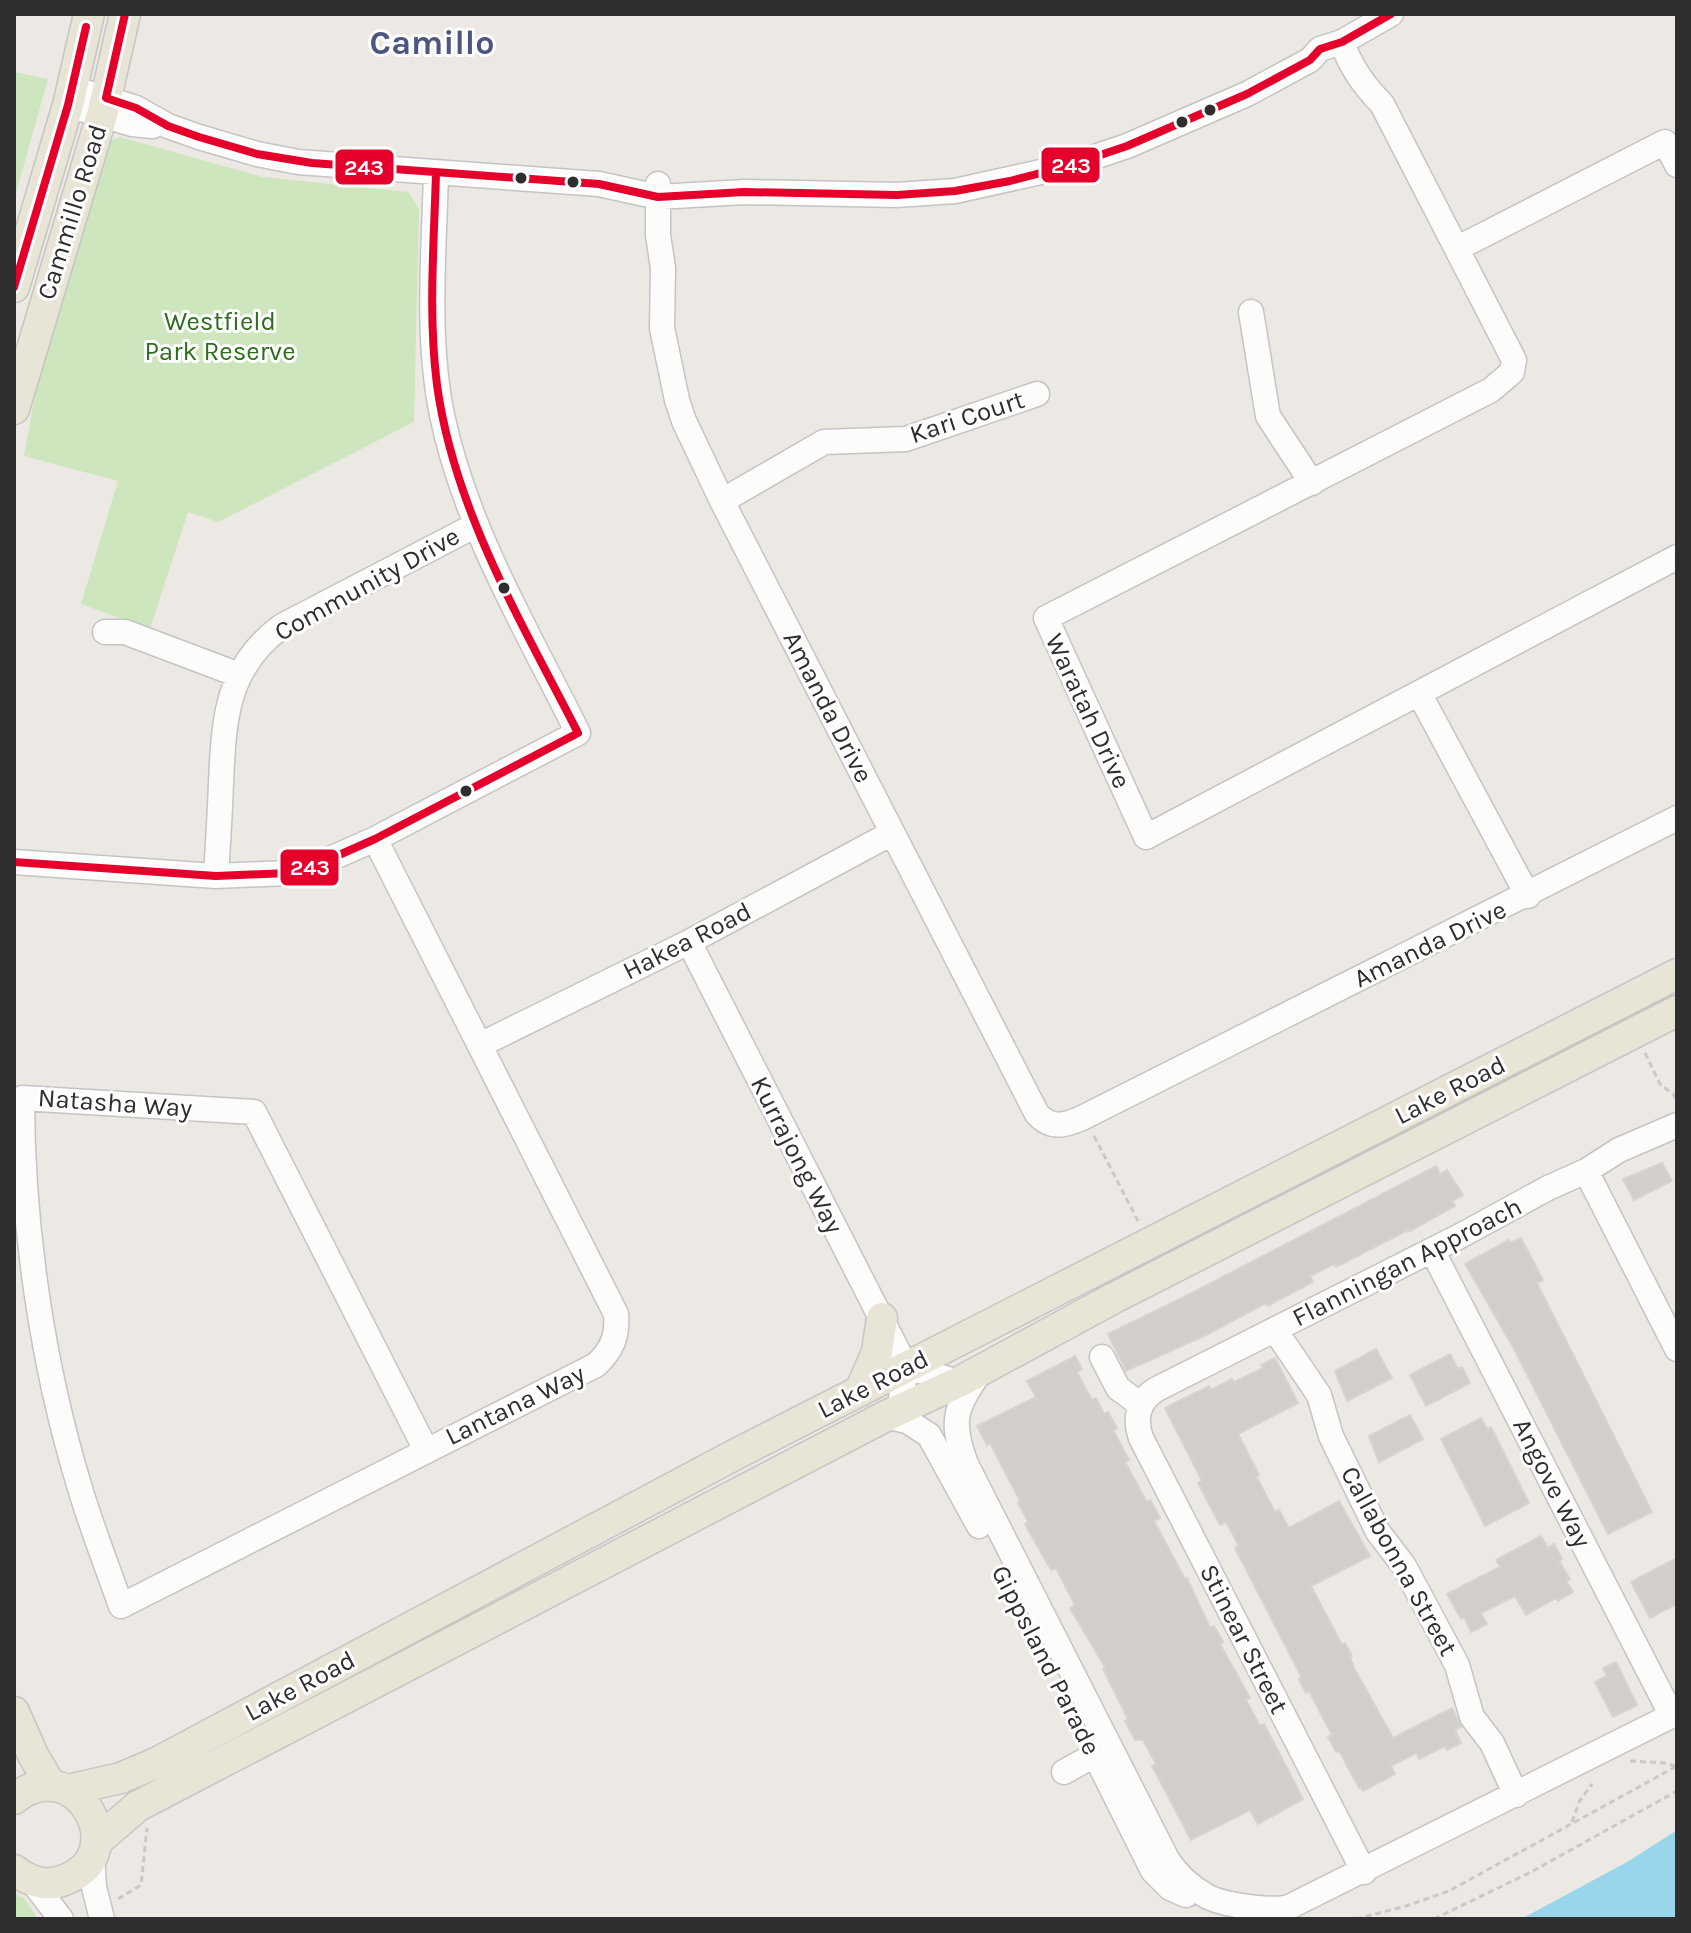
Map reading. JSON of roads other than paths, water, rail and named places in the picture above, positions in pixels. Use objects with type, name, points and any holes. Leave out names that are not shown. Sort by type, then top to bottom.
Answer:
[{"type":"main road","name":"Cammillo Road","points":[[14,287],[70,97],[89,14]]},
{"type":"main road","name":"Cammillo Road","points":[[14,409],[104,107],[125,14]]},
{"type":"main road","name":"Lake Road","points":[[14,1799],[36,1787],[60,1788],[121,1778],[156,1763],[736,1454],[1677,974]]},
{"type":"main road","name":"Lake Road","points":[[21,1877],[60,1882],[73,1877],[94,1849],[138,1806],[970,1376],[1114,1298],[1677,1011]]},
{"type":"main road","points":[[860,1391],[877,1352],[882,1318]]},
{"type":"main road","points":[[14,1712],[33,1755],[60,1788],[81,1799],[91,1812],[96,1826],[94,1849]]},
{"type":"street","points":[[1351,46],[1391,14]]},
{"type":"street","points":[[70,97],[104,107],[136,108],[168,126],[234,148],[283,159],[599,184],[623,178],[667,191],[711,183],[744,192],[897,195],[955,191],[1010,181],[1127,146],[1247,94],[1310,60],[1320,49],[1351,46],[1407,14]]},
{"type":"street","name":"Waratah Drive","points":[[1351,46],[1379,82],[1382,104],[1514,360],[1512,372],[1491,390],[1046,618],[1146,837],[1677,557]]},
{"type":"street","points":[[1458,248],[1665,142],[1677,165]]},
{"type":"street","points":[[14,862],[216,876],[287,873],[312,867],[375,839],[578,733],[476,525],[442,415],[435,361],[436,173]]},
{"type":"street","name":"Amanda Drive","points":[[667,191],[671,235],[663,268],[662,328],[684,421],[722,501],[1048,1132],[1082,1118],[1528,896],[1677,818]]},
{"type":"street","points":[[1251,312],[1268,416],[1312,483]]},
{"type":"street","name":"Kari Court","points":[[722,501],[824,442],[906,439],[1037,394]]},
{"type":"street","name":"Community Drive","points":[[216,876],[224,725],[239,675],[255,650],[282,626],[476,525]]},
{"type":"street","points":[[105,632],[125,632],[239,675]]},
{"type":"street","points":[[1419,693],[1528,896]]},
{"type":"street","name":"Hakea Road","points":[[480,1045],[689,942],[892,833]]},
{"type":"street","name":"Lantana Way","points":[[121,1606],[596,1365],[608,1354],[617,1327],[616,1314],[375,839]]},
{"type":"street","name":"Kurrajong Way","points":[[689,942],[906,1367]]},
{"type":"street","name":"Natasha Way","points":[[121,1606],[79,1484],[46,1347],[36,1291],[22,1098],[254,1112],[426,1450]]},
{"type":"street","name":"Flanningan Approach","points":[[1141,1405],[1157,1389],[1586,1171],[1619,1150],[1677,1125]]},
{"type":"street","points":[[1586,1171],[1677,1349]]},
{"type":"street","name":"Angove Way","points":[[1432,1250],[1674,1714]]},
{"type":"street","name":"Callabonna Street","points":[[1275,1330],[1319,1395],[1331,1436],[1381,1539],[1404,1566],[1457,1665],[1472,1717],[1492,1743],[1516,1795]]},
{"type":"street","points":[[1102,1357],[1118,1388],[1141,1405]]},
{"type":"street","points":[[893,1414],[906,1367],[970,1376]]},
{"type":"street","name":"Gippsland Parade","points":[[970,1376],[957,1409],[962,1453],[1102,1751],[1153,1871],[1177,1892],[1198,1899],[1208,1897],[1281,1910],[1364,1872],[1674,1714]]},
{"type":"street","name":"Stinear Street","points":[[1141,1405],[1137,1419],[1141,1438],[1364,1872]]},
{"type":"street","name":"Gippsland Parade","points":[[893,1414],[929,1435],[938,1448],[1070,1702],[1102,1751]]},
{"type":"street","points":[[1064,1772],[1102,1751]]},
{"type":"street","points":[[94,1849],[94,1887],[106,1911]]},
{"type":"street","points":[[21,1877],[61,1919]]},
{"type":"water","points":[[1677,1830],[1677,1919],[1521,1919],[1629,1861]]},
{"type":"district","name":"Camillo","points":[[432,43]]},
{"type":"park label","name":"Westfield Park Reserve","points":[[220,336]]}]
